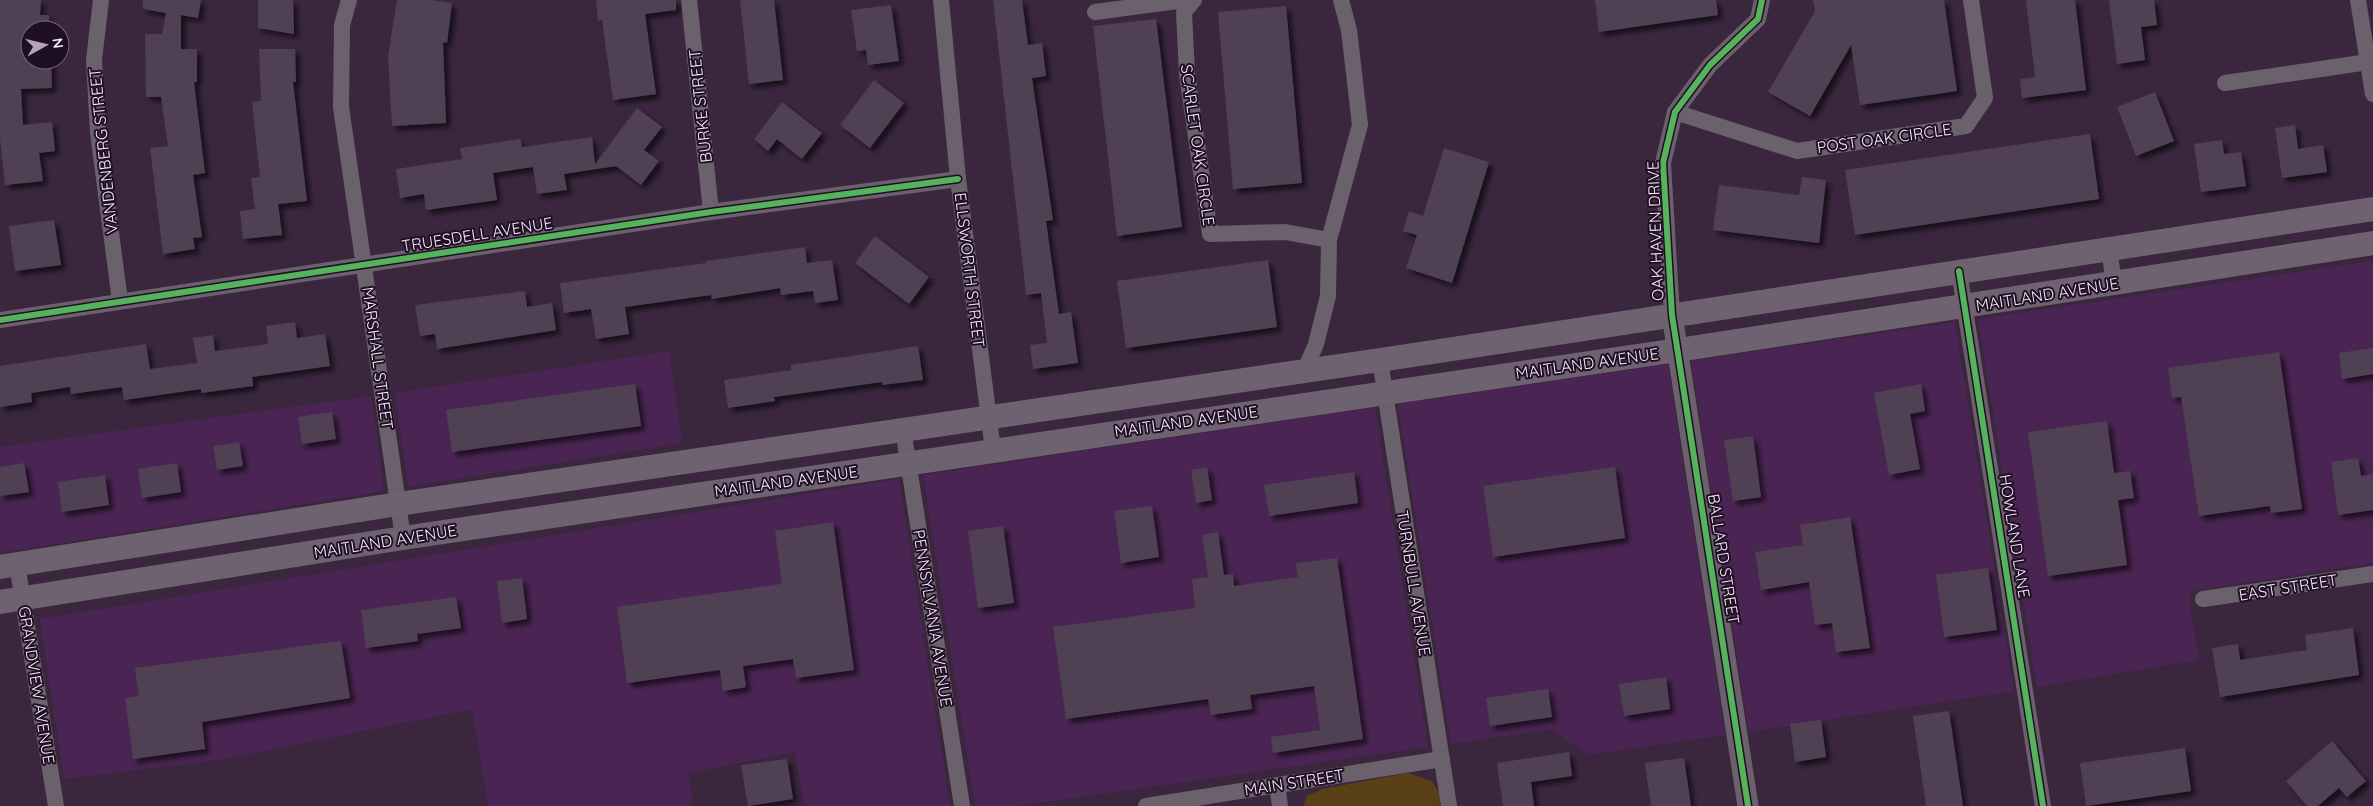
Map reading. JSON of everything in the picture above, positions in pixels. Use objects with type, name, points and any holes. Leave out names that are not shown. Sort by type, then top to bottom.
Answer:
[{"type":"main road","name":"MAITLAND AVENUE","points":[[9,565],[398,504],[1380,360],[2373,209]]},
{"type":"main road","name":"MAITLAND AVENUE","points":[[11,600],[403,538],[1678,350],[2373,243]]},
{"type":"street","name":"VANDENBERG STREET","points":[[101,0],[94,60],[98,133],[120,301]]},
{"type":"street","name":"MARSHALL STREET","points":[[349,0],[342,26],[341,107],[403,538]]},
{"type":"street","name":"BURKE STREET","points":[[689,0],[711,212]]},
{"type":"street","name":"ELLSWORTH STREET","points":[[941,0],[958,179],[993,450]]},
{"type":"street","points":[[1095,12],[1185,0]]},
{"type":"street","name":"SCARLET OAK CIRCLE","points":[[1194,0],[1184,12],[1187,74],[1210,234],[1286,232],[1328,240]]},
{"type":"street","points":[[1305,370],[1316,344],[1328,296],[1328,240],[1360,125],[1349,30],[1340,0]]},
{"type":"street","name":"OAK HAVEN DRIVE","points":[[1672,315],[1663,163],[1675,112],[1710,65],[1758,18],[1762,0]]},
{"type":"street","name":"POST OAK CIRCLE","points":[[1675,112],[1797,151],[1966,126],[1985,98],[1971,0]]},
{"type":"street","points":[[2358,0],[2373,94]]},
{"type":"street","points":[[2225,84],[2368,62]]},
{"type":"street","name":"TRUESDELL AVENUE","points":[[0,320],[711,212],[958,179]]},
{"type":"street","points":[[2109,248],[2114,284]]},
{"type":"street","name":"HOWLAND LANE","points":[[1959,271],[2043,806]]},
{"type":"street","name":"BALLARD STREET","points":[[1672,315],[1748,806]]},
{"type":"street","name":"TURNBULL AVENUE","points":[[1380,360],[1449,806]]},
{"type":"street","name":"PENNSYLVANIA AVENUE","points":[[903,429],[962,806]]},
{"type":"street","name":"GRANDVIEW AVENUE","points":[[9,565],[11,600],[56,806]]},
{"type":"street","name":"EAST STREET","points":[[2203,599],[2373,574]]},
{"type":"street","name":"MAIN STREET","points":[[1146,806],[1442,758]]},
{"type":"street","points":[[1276,785],[1280,806]]},
{"type":"shaded area","points":[[2373,261],[2373,563],[2190,591],[2191,598],[2189,599],[2199,660],[2037,687],[1978,319]]},
{"type":"shaded area","points":[[1955,322],[2014,691],[1749,732],[1691,361]]},
{"type":"shaded area","points":[[669,351],[682,443],[408,487],[395,393]]},
{"type":"shaded area","points":[[1668,364],[1725,735],[1589,755],[1550,729],[1451,744],[1398,404]]},
{"type":"shaded area","points":[[371,396],[384,491],[0,553],[0,447]]},
{"type":"shaded area","points":[[1375,407],[1428,747],[1017,806],[975,806],[923,475]]},
{"type":"shaded area","points":[[899,479],[950,806],[804,806],[795,752],[689,773],[693,806],[488,806],[472,709],[219,760],[64,779],[40,619]]},
{"type":"shaded area","points":[[1408,773],[1432,781],[1439,793],[1440,806],[1303,806],[1307,796],[1322,789]]},
{"type":"building","points":[[0,0],[41,0],[40,15],[49,15],[49,20],[20,20],[20,70],[51,70],[52,88],[21,89],[23,125],[52,122],[55,151],[39,153],[43,181],[5,185],[0,139]]},
{"type":"building","points":[[143,0],[201,0],[198,18],[181,15],[181,49],[197,49],[197,82],[194,82],[205,173],[193,175],[202,237],[193,238],[195,249],[163,254],[150,148],[168,146],[161,97],[146,97],[145,34],[162,34],[166,13],[143,9]]},
{"type":"building","points":[[258,0],[293,0],[294,34],[258,28]]},
{"type":"building","points":[[397,0],[432,0],[452,3],[447,43],[443,42],[446,123],[392,126],[388,57]]},
{"type":"building","points":[[596,0],[676,0],[676,10],[645,14],[656,94],[613,100],[602,20],[598,21]]},
{"type":"building","points":[[740,0],[774,0],[783,80],[749,84]]},
{"type":"building","points":[[993,0],[1022,0],[1028,45],[1042,43],[1046,76],[1032,78],[1053,220],[1046,221],[1059,314],[1071,312],[1078,363],[1033,369],[1030,345],[1047,343],[1041,293],[1026,295]]},
{"type":"building","points":[[1595,0],[1716,0],[1718,15],[1599,32]]},
{"type":"building","points":[[1813,0],[1944,0],[1957,91],[1860,105],[1851,45],[1810,116],[1768,92],[1815,11]]},
{"type":"building","points":[[2026,0],[2075,0],[2086,90],[2022,98],[2020,79],[2035,77]]},
{"type":"building","points":[[2109,0],[2154,0],[2157,25],[2141,27],[2145,60],[2117,64]]},
{"type":"building","points":[[891,5],[899,61],[868,65],[866,50],[857,51],[851,10]]},
{"type":"building","points":[[1286,6],[1302,183],[1233,189],[1218,12]]},
{"type":"building","points":[[1156,19],[1182,227],[1117,236],[1093,26]]},
{"type":"building","points":[[259,49],[295,49],[296,82],[293,82],[307,201],[278,204],[282,235],[243,239],[240,211],[255,209],[251,178],[260,177],[252,102],[261,101]]},
{"type":"building","points":[[874,80],[904,103],[870,148],[840,125]]},
{"type":"building","points":[[2155,92],[2174,141],[2136,156],[2117,107]]},
{"type":"building","points":[[782,102],[822,133],[802,159],[777,139],[768,151],[754,139]]},
{"type":"building","points":[[637,108],[662,127],[644,150],[659,161],[641,185],[616,166],[564,174],[567,190],[537,194],[533,167],[493,173],[497,200],[426,210],[424,194],[400,198],[396,169],[462,159],[460,148],[520,139],[522,147],[592,137],[595,164]]},
{"type":"building","points":[[2295,125],[2298,149],[2323,145],[2327,172],[2282,178],[2275,128]]},
{"type":"building","points":[[2090,134],[2099,199],[1855,235],[1845,170]]},
{"type":"building","points":[[2222,140],[2224,154],[2241,152],[2246,186],[2201,192],[2194,144]]},
{"type":"building","points":[[1444,148],[1489,162],[1452,283],[1406,268],[1417,235],[1403,231],[1409,211],[1423,216]]},
{"type":"building","points":[[1802,177],[1826,180],[1819,243],[1713,230],[1719,185],[1799,195]]},
{"type":"building","points":[[54,220],[61,265],[15,271],[9,226]]},
{"type":"building","points":[[875,236],[929,277],[909,304],[855,263]]},
{"type":"building","points":[[805,247],[807,263],[832,260],[838,300],[815,303],[813,291],[781,295],[780,288],[712,299],[711,295],[625,307],[629,334],[596,339],[591,309],[564,313],[560,283]]},
{"type":"building","points":[[1268,260],[1277,327],[1126,348],[1117,281]]},
{"type":"building","points":[[525,291],[527,307],[552,303],[556,330],[437,349],[435,334],[420,336],[415,305]]},
{"type":"building","points":[[295,322],[297,338],[325,334],[330,366],[252,377],[253,386],[201,393],[201,389],[124,400],[122,387],[71,394],[70,387],[31,393],[32,402],[0,407],[0,366],[146,344],[150,369],[197,363],[193,338],[213,335],[215,351],[268,344],[266,326]]},
{"type":"building","points":[[918,346],[923,380],[882,385],[882,382],[774,397],[775,401],[728,408],[724,380],[791,370],[791,365]]},
{"type":"building","points":[[2373,348],[2373,374],[2342,379],[2339,353]]},
{"type":"building","points":[[2279,352],[2302,509],[2271,513],[2270,506],[2199,516],[2181,397],[2172,398],[2168,368]]},
{"type":"building","points":[[635,384],[641,426],[452,452],[446,410]]},
{"type":"building","points":[[1921,384],[1925,411],[1910,414],[1920,469],[1889,475],[1874,393]]},
{"type":"building","points":[[332,412],[336,439],[302,444],[298,417]]},
{"type":"building","points":[[2107,421],[2114,473],[2130,471],[2134,498],[2118,500],[2127,565],[2048,576],[2028,432]]},
{"type":"building","points":[[1753,436],[1761,497],[1733,501],[1724,440]]},
{"type":"building","points":[[239,442],[243,466],[217,470],[213,446]]},
{"type":"building","points":[[2358,458],[2361,476],[2373,474],[2373,510],[2338,515],[2331,462]]},
{"type":"building","points":[[24,463],[29,492],[0,496],[0,467]]},
{"type":"building","points":[[177,463],[181,492],[142,498],[138,469]]},
{"type":"building","points":[[1207,467],[1212,500],[1196,503],[1191,470]]},
{"type":"building","points":[[1615,467],[1625,538],[1493,557],[1483,486]]},
{"type":"building","points":[[1354,472],[1358,503],[1269,516],[1264,485]]},
{"type":"building","points":[[105,475],[109,505],[62,512],[58,482]]},
{"type":"building","points":[[1152,506],[1159,557],[1121,563],[1114,511]]},
{"type":"building","points":[[1850,517],[1870,648],[1836,652],[1832,623],[1815,625],[1809,582],[1761,590],[1755,552],[1803,545],[1800,525]]},
{"type":"building","points":[[833,522],[854,670],[796,678],[793,659],[743,666],[746,687],[723,691],[720,670],[627,683],[617,607],[782,584],[775,531]]},
{"type":"building","points":[[1003,526],[1014,603],[978,608],[968,531]]},
{"type":"building","points":[[1218,532],[1224,575],[1233,574],[1234,586],[1298,577],[1296,563],[1337,558],[1363,739],[1273,753],[1271,737],[1320,730],[1314,686],[1250,695],[1252,709],[1211,715],[1208,699],[1066,719],[1053,627],[1195,608],[1192,579],[1208,577],[1202,535]]},
{"type":"building","points":[[1988,568],[1997,630],[1944,637],[1936,575]]},
{"type":"building","points":[[522,578],[527,619],[502,623],[497,581]]},
{"type":"building","points":[[456,597],[461,628],[417,634],[418,641],[366,648],[361,610]]},
{"type":"building","points":[[2353,628],[2359,675],[2220,697],[2212,648],[2238,644],[2240,660],[2307,650],[2305,635]]},
{"type":"building","points":[[341,641],[350,698],[202,722],[205,749],[133,759],[125,698],[139,696],[135,668]]},
{"type":"building","points":[[1666,677],[1670,709],[1624,716],[1619,684]]},
{"type":"building","points":[[1548,689],[1552,717],[1490,726],[1486,698]]},
{"type":"building","points":[[1949,711],[1963,806],[1926,806],[1913,716]]},
{"type":"building","points":[[1821,720],[1826,757],[1795,762],[1790,724]]},
{"type":"building","points":[[2332,741],[2366,781],[2347,797],[2339,788],[2318,806],[2307,806],[2286,781]]},
{"type":"building","points":[[2185,748],[2191,791],[2086,806],[2080,763]]},
{"type":"building","points":[[1569,752],[1572,776],[1531,782],[1534,806],[1503,806],[1497,763]]},
{"type":"building","points":[[1684,758],[1691,806],[1651,806],[1645,763]]},
{"type":"building","points":[[787,759],[793,799],[748,806],[741,765]]},
{"type":"cycle path","points":[[1748,806],[1672,315],[1663,163],[1675,112],[1710,65],[1758,19],[1762,0]]},
{"type":"cycle path","points":[[0,320],[711,212],[958,179]]},
{"type":"cycle path","points":[[1959,271],[2043,806]]}]
